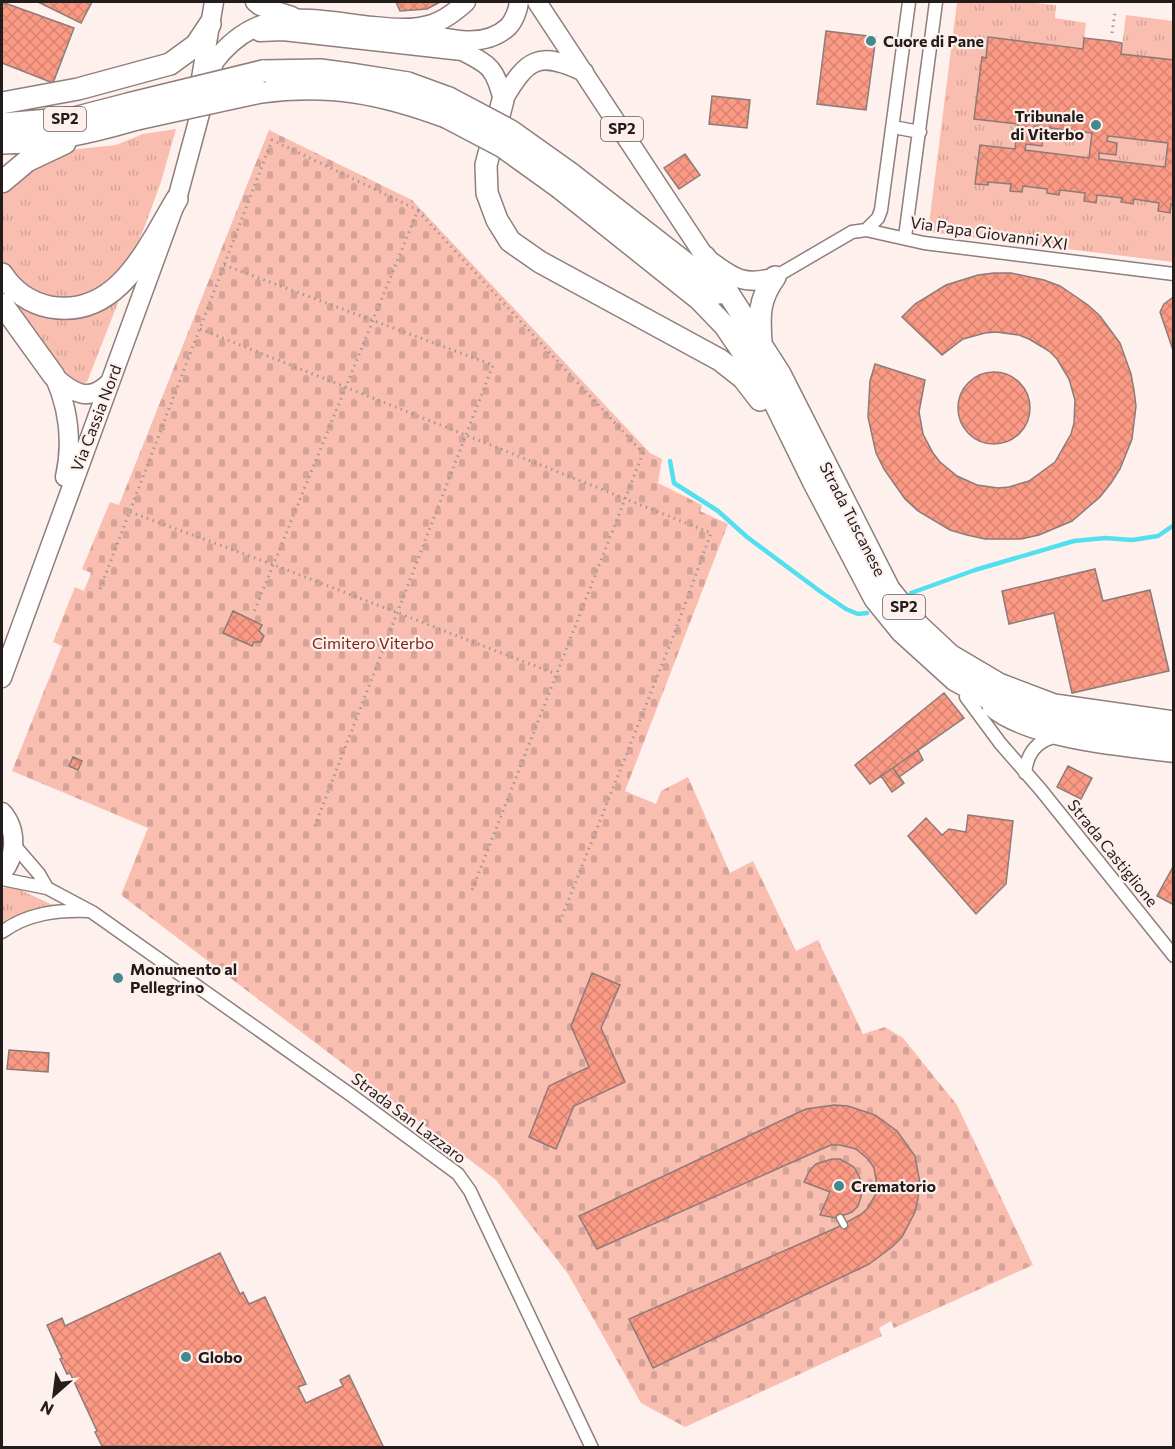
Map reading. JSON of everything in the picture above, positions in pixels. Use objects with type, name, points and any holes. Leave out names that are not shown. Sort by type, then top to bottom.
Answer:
[{"type":"highway","points":[[2,103],[78,89],[170,64],[196,45],[210,24]]},
{"type":"highway","name":"SP2","points":[[2,124],[132,112],[262,81],[320,70],[408,83],[503,147],[565,180],[697,272],[747,321]]},
{"type":"highway","points":[[503,100],[486,165],[487,193],[497,220],[510,241],[540,262],[720,360],[743,378],[813,481]]},
{"type":"highway","name":"SP2","points":[[97,131],[132,112]]},
{"type":"highway","points":[[2,143],[97,131]]},
{"type":"highway","points":[[2,182],[27,161],[97,131]]},
{"type":"highway","name":"SP2","points":[[565,180],[699,299],[724,326],[768,389],[813,481]]},
{"type":"highway","points":[[2,274],[24,297],[46,306],[70,309],[97,300],[121,284],[131,273],[177,199]]},
{"type":"highway","name":"SP2","points":[[705,256],[747,321]]},
{"type":"highway","points":[[761,342],[762,296],[775,277]]},
{"type":"highway","points":[[2,304],[54,376]]},
{"type":"highway","name":"Strada Tuscanese","points":[[747,321],[785,384],[889,589],[919,626],[950,655],[999,684],[1054,705],[1173,722]]},
{"type":"highway","name":"Strada Tuscanese","points":[[813,481],[876,600],[901,631],[961,689],[995,707],[1098,732],[1173,741]]},
{"type":"main road","name":"Via Cassia Nord","points":[[188,159],[214,2]]},
{"type":"main road","points":[[255,2],[260,6],[294,17]]},
{"type":"main road","name":"Via Cassia Nord","points":[[2,679],[53,532],[153,269],[177,199],[214,62],[224,48],[243,32],[274,20],[294,17],[405,29],[434,24],[466,2]]},
{"type":"main road","points":[[405,29],[449,39],[482,40],[499,35],[512,23],[519,2]]},
{"type":"main road","name":"SP2","points":[[537,2],[705,256]]},
{"type":"main road","points":[[243,32],[283,31],[462,51],[485,62],[498,80],[503,100]]},
{"type":"main road","points":[[503,100],[518,74],[534,62],[549,60],[566,63],[584,72]]},
{"type":"main road","points":[[705,256],[721,268],[749,282],[759,282],[775,277]]},
{"type":"main road","points":[[54,376],[80,394],[94,393],[109,382]]},
{"type":"main road","points":[[53,532],[70,457],[64,400],[54,376]]},
{"type":"main road","points":[[2,812],[10,826],[14,845],[11,857],[2,873]]},
{"type":"street","points":[[775,277],[852,232],[866,230],[878,218],[893,127],[909,2]]},
{"type":"street","points":[[905,237],[936,2]]},
{"type":"street","points":[[893,127],[920,132]]},
{"type":"street","name":"Via Papa Giovanni XXI","points":[[866,230],[924,243],[1173,274]]},
{"type":"street","name":"Strada Castiglione","points":[[961,689],[986,725],[1041,790],[1173,956]]},
{"type":"street","name":"Strada Tuscanese","points":[[995,707],[998,717],[1029,731],[1101,746],[1173,756]]},
{"type":"street","points":[[1025,773],[1026,764],[1033,749],[1046,739],[1056,737]]},
{"type":"street","name":"Strada San Lazzaro","points":[[14,845],[39,874],[47,888]]},
{"type":"street","name":"Strada San Lazzaro","points":[[2,879],[47,888],[92,912],[360,1101],[458,1174],[470,1191],[592,1448]]},
{"type":"street","points":[[2,932],[13,924],[46,912],[65,910],[92,912]]},
{"type":"path","points":[[1112,33],[1115,13]]},
{"type":"path","points":[[100,589],[272,140],[418,210],[643,453],[472,890]]},
{"type":"path","points":[[254,612],[418,210]]},
{"type":"path","points":[[225,265],[493,365],[314,828]]},
{"type":"path","points":[[200,328],[711,533],[669,648],[559,924]]},
{"type":"path","points":[[130,512],[556,674]]},
{"type":"green space","points":[[957,2],[1024,2],[1056,5],[1055,18],[1086,23],[1083,49],[988,37],[986,58],[982,57],[974,119],[1018,124],[1015,149],[980,145],[976,184],[988,185],[988,182],[1011,184],[1010,191],[1022,192],[1023,186],[1047,189],[1047,193],[1059,195],[1060,190],[1085,193],[1084,201],[1096,202],[1097,195],[1122,198],[1121,202],[1133,204],[1134,199],[1159,203],[1158,211],[1170,213],[1171,204],[1173,204],[1173,262],[928,232]]},
{"type":"green space","points":[[1126,15],[1173,21],[1173,60],[1121,54]]},
{"type":"green space","points":[[1034,126],[1092,133],[1089,158],[1025,150],[1026,144],[1042,146],[1043,134],[1034,133]]},
{"type":"green space","points":[[176,129],[161,182],[144,228],[129,264],[122,272],[82,298],[44,298],[6,270],[2,263],[2,196],[7,187],[37,162],[78,149],[116,145],[143,134]]},
{"type":"green space","name":"Cimitero Viterbo","points":[[269,130],[412,200],[650,453],[662,459],[658,483],[702,505],[700,511],[728,524],[625,791],[656,804],[661,791],[688,777],[730,873],[753,861],[796,951],[818,940],[863,1034],[885,1027],[903,1038],[957,1105],[1033,1265],[894,1328],[891,1321],[879,1328],[882,1336],[685,1427],[641,1403],[568,1274],[496,1180],[121,895],[148,828],[12,771],[62,646],[53,642],[75,587],[84,591],[91,573],[82,569],[110,502],[119,505]]},
{"type":"green space","points":[[1108,136],[1168,143],[1165,167],[1099,159],[1099,153],[1116,154],[1117,143],[1107,141]]},
{"type":"green space","points":[[119,300],[87,382],[80,385],[69,381],[16,310],[17,306],[37,313],[100,308]]},
{"type":"green space","points":[[14,887],[55,906],[32,910],[2,925],[2,888]]},
{"type":"building","points":[[2,2],[74,28],[53,83],[2,63]]},
{"type":"building","points":[[38,2],[92,2],[81,23]]},
{"type":"building","points":[[396,2],[440,2],[427,9],[400,11]]},
{"type":"building","points":[[826,31],[876,37],[866,110],[817,104]]},
{"type":"building","name":"Tribunale di Viterbo","points":[[988,37],[1083,49],[1084,38],[1122,43],[1121,54],[1174,60],[1174,204],[1171,204],[1170,213],[1158,211],[1159,203],[1134,199],[1133,204],[1121,202],[1122,198],[1097,195],[1096,203],[1084,201],[1085,193],[1060,190],[1059,195],[1047,193],[1047,189],[1023,186],[1022,192],[1010,191],[1011,184],[988,182],[988,185],[975,184],[980,145],[1015,149],[1018,124],[974,119],[982,57],[986,58]],"holes":[[[1034,126],[1092,133],[1089,158],[1025,150],[1026,144],[1042,146],[1043,134],[1034,133]],[[1108,136],[1168,143],[1165,167],[1099,159],[1099,153],[1116,155],[1117,143],[1107,141]]]},
{"type":"building","points":[[712,96],[750,100],[747,128],[709,124]]},
{"type":"building","points":[[685,154],[700,175],[679,189],[664,168]]},
{"type":"building","points":[[1011,273],[1060,286],[1100,316],[1120,343],[1131,374],[1136,406],[1132,439],[1120,469],[1100,497],[1072,521],[1039,535],[1021,539],[985,539],[967,535],[950,530],[918,511],[905,499],[884,469],[876,453],[868,417],[870,381],[875,364],[925,380],[919,412],[923,434],[940,462],[957,476],[977,485],[1009,487],[1029,481],[1055,462],[1071,434],[1075,400],[1069,379],[1057,359],[1049,351],[1019,335],[996,332],[963,339],[942,355],[902,317],[915,304],[946,285],[978,275]]},
{"type":"building","points":[[1174,298],[1174,353],[1160,312],[1164,304]]},
{"type":"building","points":[[994,372],[1014,378],[1024,388],[1030,408],[1024,428],[1014,438],[994,444],[974,438],[964,428],[958,408],[964,388],[974,378]]},
{"type":"building","points":[[1095,569],[1103,601],[1150,590],[1169,671],[1072,693],[1054,613],[1009,624],[1002,591]]},
{"type":"building","points":[[233,611],[262,625],[259,631],[264,636],[261,642],[254,642],[252,646],[223,633]]},
{"type":"building","points":[[944,693],[964,718],[870,784],[855,765]]},
{"type":"building","points":[[918,750],[923,760],[899,777],[893,768]]},
{"type":"building","points":[[73,757],[82,761],[78,770],[69,766]]},
{"type":"building","points":[[1068,766],[1092,778],[1081,799],[1057,787]]},
{"type":"building","points":[[893,768],[904,783],[892,792],[881,776]]},
{"type":"building","points":[[968,815],[1013,821],[1006,884],[976,914],[908,836],[926,818],[942,835],[949,829],[966,832]]},
{"type":"building","points":[[1174,865],[1174,905],[1157,896]]},
{"type":"building","points":[[592,973],[620,985],[601,1028],[625,1082],[574,1106],[556,1149],[529,1137],[549,1086],[589,1067],[571,1026]]},
{"type":"building","points":[[9,1050],[49,1053],[48,1072],[7,1069]]},
{"type":"building","points":[[834,1105],[848,1106],[875,1115],[897,1131],[915,1156],[920,1183],[918,1198],[915,1212],[902,1237],[869,1264],[653,1368],[629,1319],[836,1228],[860,1215],[867,1209],[876,1194],[874,1168],[869,1160],[856,1149],[831,1145],[597,1249],[579,1216],[806,1109]]},
{"type":"building","name":"Crematorio","points":[[840,1159],[854,1167],[862,1182],[863,1190],[858,1206],[852,1212],[836,1218],[820,1215],[830,1192],[804,1182],[816,1164]]},
{"type":"building","points":[[220,1253],[240,1294],[243,1292],[249,1304],[265,1297],[306,1384],[298,1387],[306,1403],[343,1386],[340,1380],[349,1375],[384,1448],[102,1446],[70,1373],[67,1374],[60,1359],[62,1358],[47,1325],[62,1318],[65,1326]]},
{"type":"waterway","points":[[670,461],[674,483],[718,511],[747,537],[846,609],[858,614],[867,613]]},
{"type":"waterway","points":[[911,593],[975,570],[1074,541],[1105,538],[1132,540],[1158,536],[1174,525]]},
{"type":"place","name":"Cuore di Pane","points":[[871,41]]},
{"type":"place","name":"Tribunale di Viterbo","points":[[1096,125]]},
{"type":"place","name":"Monumento al Pellegrino","points":[[118,978]]},
{"type":"place","name":"Crematorio","points":[[839,1186]]},
{"type":"place","name":"Globo","points":[[186,1357]]}]
